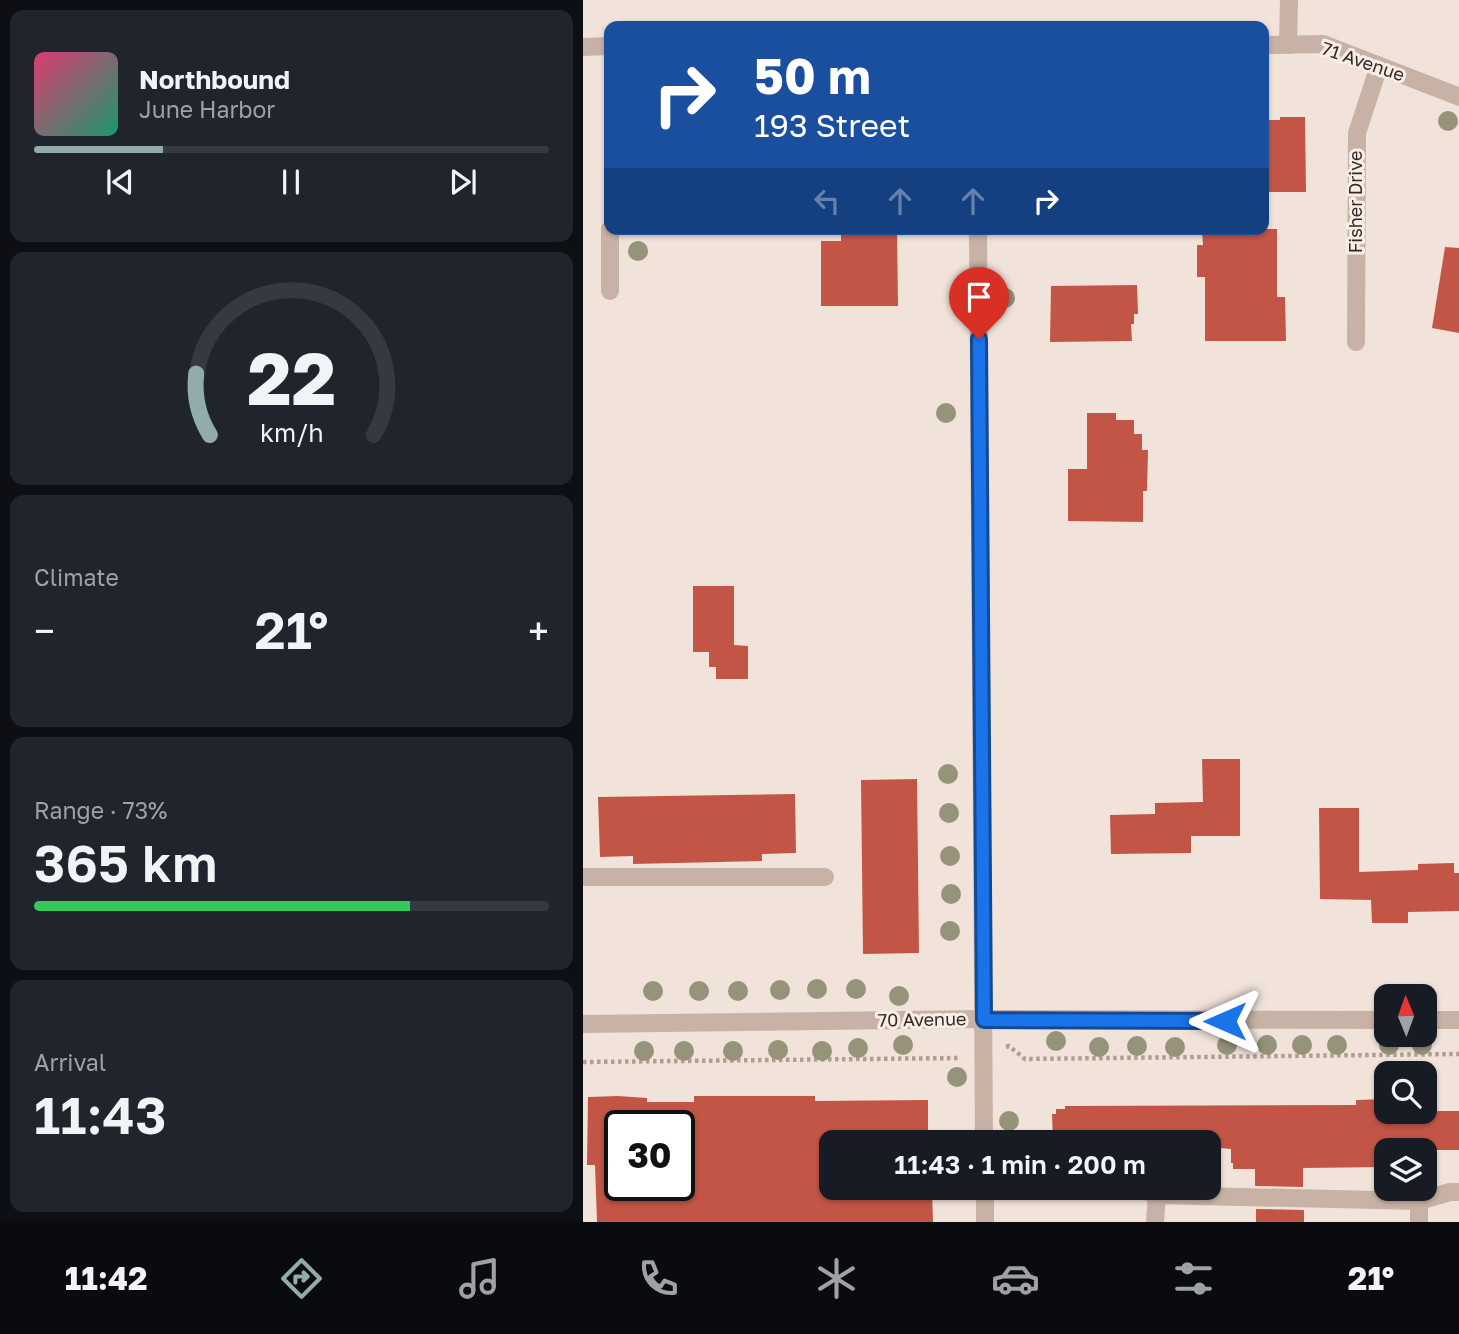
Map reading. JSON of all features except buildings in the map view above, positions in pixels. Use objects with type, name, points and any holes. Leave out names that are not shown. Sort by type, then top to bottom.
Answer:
[{"type":"street","points":[[1288,45],[1289,0]]},
{"type":"street","name":"71 Avenue","points":[[1269,45],[1323,44],[1459,97]]},
{"type":"street","points":[[583,47],[604,46]]},
{"type":"street","name":"Fisher Drive","points":[[1356,342],[1357,133],[1379,66]]},
{"type":"street","points":[[610,235],[610,290]]},
{"type":"street","points":[[978,235],[984,1130]]},
{"type":"street","points":[[583,877],[825,877]]},
{"type":"street","name":"70 Avenue","points":[[583,1024],[1374,1020]]},
{"type":"street","points":[[1437,1020],[1459,1020]]},
{"type":"street","points":[[1437,1196],[1459,1192]]},
{"type":"street","points":[[1221,1196],[1374,1200]]},
{"type":"street","points":[[985,1200],[985,1222]]},
{"type":"street","points":[[1155,1222],[1157,1200]]},
{"type":"street","points":[[1419,1201],[1419,1222]]},
{"type":"path","points":[[1009,1046],[1025,1059],[1459,1054]]},
{"type":"path","points":[[583,1062],[962,1058]]},
{"type":"route","points":[[979,339],[984,1020],[1225,1021]]}]
